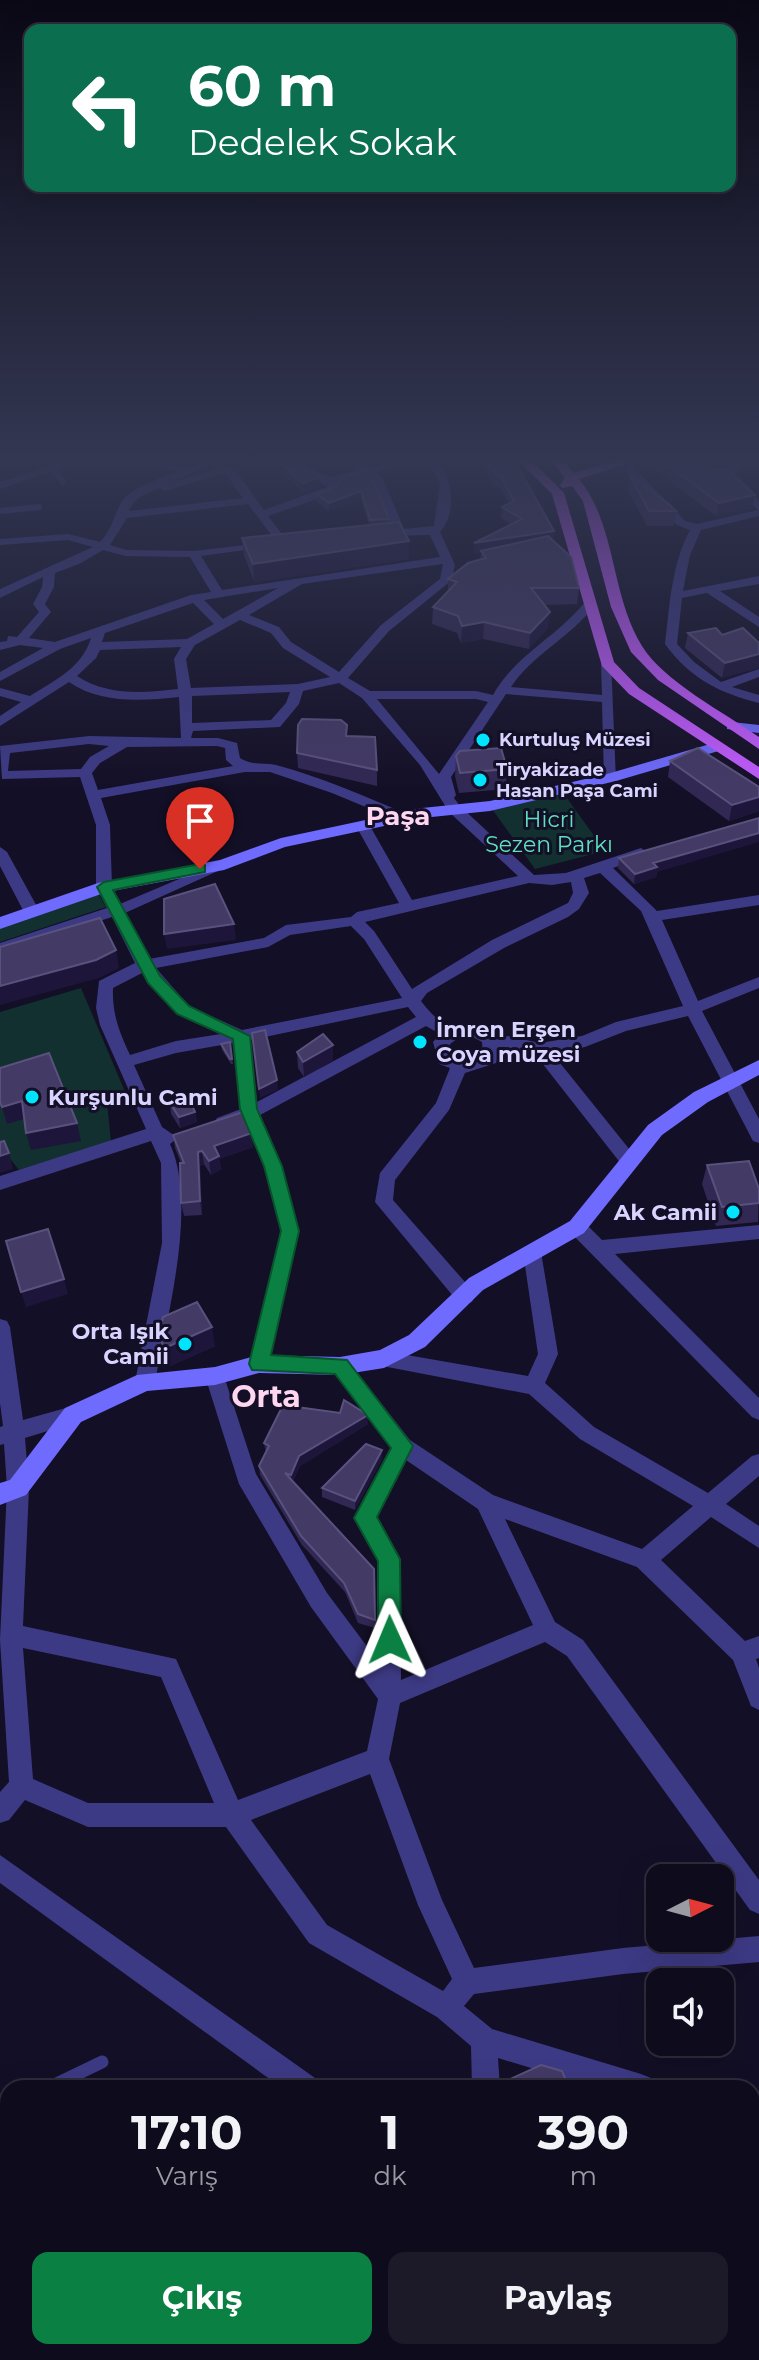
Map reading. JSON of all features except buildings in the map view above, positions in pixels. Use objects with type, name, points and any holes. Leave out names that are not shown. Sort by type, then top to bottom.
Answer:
[{"type":"main road","points":[[579,570],[607,663],[634,691],[759,773]]},
{"type":"main road","points":[[608,570],[618,607],[636,649],[663,677],[759,744]]},
{"type":"street","points":[[0,594],[14,584],[55,570]]},
{"type":"street","points":[[204,570],[218,593]]},
{"type":"street","points":[[0,722],[28,700],[68,676],[92,655],[97,639],[195,598],[391,570]]},
{"type":"street","points":[[68,676],[79,685],[110,695],[298,688],[340,679],[385,628],[446,580],[449,570]]},
{"type":"street","points":[[681,570],[675,596],[671,644],[690,670],[720,687],[759,699]]},
{"type":"street","points":[[0,646],[20,641],[45,612],[39,604],[48,587],[49,573]]},
{"type":"street","points":[[675,596],[759,580]]},
{"type":"street","points":[[186,734],[180,659],[190,643],[299,581]]},
{"type":"street","points":[[710,590],[759,623]]},
{"type":"street","points":[[195,598],[222,625]]},
{"type":"street","points":[[454,809],[444,777],[517,669],[575,623],[589,605]]},
{"type":"street","points":[[242,616],[275,630],[287,645],[367,695],[426,763],[454,809],[532,880]]},
{"type":"street","points":[[0,637],[56,646],[97,639],[190,643]]},
{"type":"street","points":[[0,677],[56,646]]},
{"type":"street","points":[[607,663],[611,778]]},
{"type":"street","points":[[720,687],[759,673]]},
{"type":"street","points":[[85,773],[7,776],[1,772],[2,750],[89,740],[124,743],[240,725],[275,724],[292,704],[298,688]]},
{"type":"street","points":[[0,692],[28,700]]},
{"type":"street","points":[[367,695],[608,699]]},
{"type":"street","points":[[240,725],[232,746],[233,760],[245,768]]},
{"type":"street","points":[[732,726],[759,729]]},
{"type":"street","points":[[186,734],[232,746]]},
{"type":"street","points":[[85,773],[95,760],[124,743]]},
{"type":"street","points":[[0,948],[119,910],[281,843],[402,817],[490,806],[611,778],[717,747]]},
{"type":"street","points":[[95,795],[245,768],[271,768],[402,817]]},
{"type":"street","points":[[85,773],[103,825],[104,887],[119,910],[144,965],[183,1010],[241,1036]]},
{"type":"street","points":[[363,826],[408,906]]},
{"type":"street","points":[[145,1382],[171,1243],[170,1163],[104,1008],[105,985],[144,965],[268,942],[286,930],[355,921],[362,916],[532,880],[555,882],[658,848]]},
{"type":"street","points":[[0,852],[32,912]]},
{"type":"street","points":[[0,923],[104,887],[224,865]]},
{"type":"street","points":[[601,865],[652,917],[693,1009],[759,1136]]},
{"type":"street","points":[[125,1062],[176,1047],[412,1001],[421,989],[498,944],[574,906],[581,893],[576,874]]},
{"type":"street","points":[[652,917],[759,900]]},
{"type":"street","points":[[355,921],[369,935],[427,1019],[451,1033],[476,1031],[493,1046],[493,1052],[484,1064],[459,1067],[441,1054],[441,1042],[451,1033]]},
{"type":"street","points":[[493,1046],[508,1042],[540,1049],[585,1041],[622,1026],[693,1009],[759,982]]},
{"type":"street","points":[[0,1183],[158,1132],[173,1140],[251,1113],[323,1078],[389,1036],[427,1019]]},
{"type":"street","points":[[241,1036],[242,1065],[251,1113],[273,1166],[290,1231],[259,1364]]},
{"type":"street","points":[[540,1049],[628,1160]]},
{"type":"street","points":[[459,1067],[443,1106],[386,1178],[384,1202],[465,1296]]},
{"type":"street","points":[[384,1359],[417,1341],[476,1284],[577,1227],[655,1130],[730,1080],[759,1067]]},
{"type":"street","points":[[577,1227],[759,1411]]},
{"type":"street","points":[[597,1248],[759,1232]]},
{"type":"street","points":[[532,1252],[548,1354],[534,1386]]},
{"type":"street","points":[[0,1327],[7,1434],[11,1635],[21,1786],[0,1811]]},
{"type":"street","points":[[7,1434],[73,1415],[145,1382],[215,1376],[259,1364],[340,1366],[384,1359],[534,1386],[587,1433],[710,1505],[759,1538]]},
{"type":"street","points":[[340,1366],[403,1446],[486,1502],[645,1560],[751,1650],[759,1698]]},
{"type":"street","points":[[215,1376],[246,1477],[319,1600],[390,1696]]},
{"type":"street","points":[[9,1491],[73,1415]]},
{"type":"street","points":[[403,1446],[365,1518],[389,1559],[390,1696],[377,1759],[431,1905],[467,1982]]},
{"type":"street","points":[[645,1560],[759,1463]]},
{"type":"street","points":[[486,1502],[547,1630],[575,1648],[759,1901]]},
{"type":"street","points":[[390,1696],[547,1630]]},
{"type":"street","points":[[11,1635],[168,1667],[232,1815],[318,1934],[446,2008],[484,2040],[615,2080]]},
{"type":"street","points":[[21,1786],[88,1815],[232,1815],[377,1759]]},
{"type":"street","points":[[0,1868],[294,2080]]},
{"type":"street","points":[[446,2008],[467,1982],[623,1961],[759,1949]]},
{"type":"street","points":[[484,2040],[486,2080]]},
{"type":"lane","points":[[65,2080],[102,2062]]},
{"type":"green space","name":"Hicri Sezen Parkı","points":[[564,794],[605,851],[535,869],[492,809]]},
{"type":"green space","points":[[97,892],[106,907],[0,942],[0,925]]},
{"type":"green space","points":[[81,988],[126,1094],[107,1102],[111,1142],[19,1170],[8,1156],[0,1157],[0,1012]]},
{"type":"place","name":"Kurtuluş Müzesi","points":[[483,740]]},
{"type":"place","name":"Tiryakizade Hasan Paşa Cami","points":[[480,780]]},
{"type":"place","name":"İmren Erşen Coya müzesi","points":[[420,1042]]},
{"type":"place","name":"Kurşunlu Cami","points":[[32,1097]]},
{"type":"place","name":"Ak Camii","points":[[733,1212]]},
{"type":"place","name":"Orta Işık Camii","points":[[185,1344]]},
{"type":"district","name":"Paşa","points":[[398,816]]},
{"type":"district","name":"Orta","points":[[266,1396]]},
{"type":"route","points":[[200,869],[104,887],[119,910],[153,979],[183,1010],[241,1036],[249,1109],[273,1166],[290,1231],[259,1364],[340,1366],[403,1446],[365,1518],[389,1559],[390,1640]]}]
